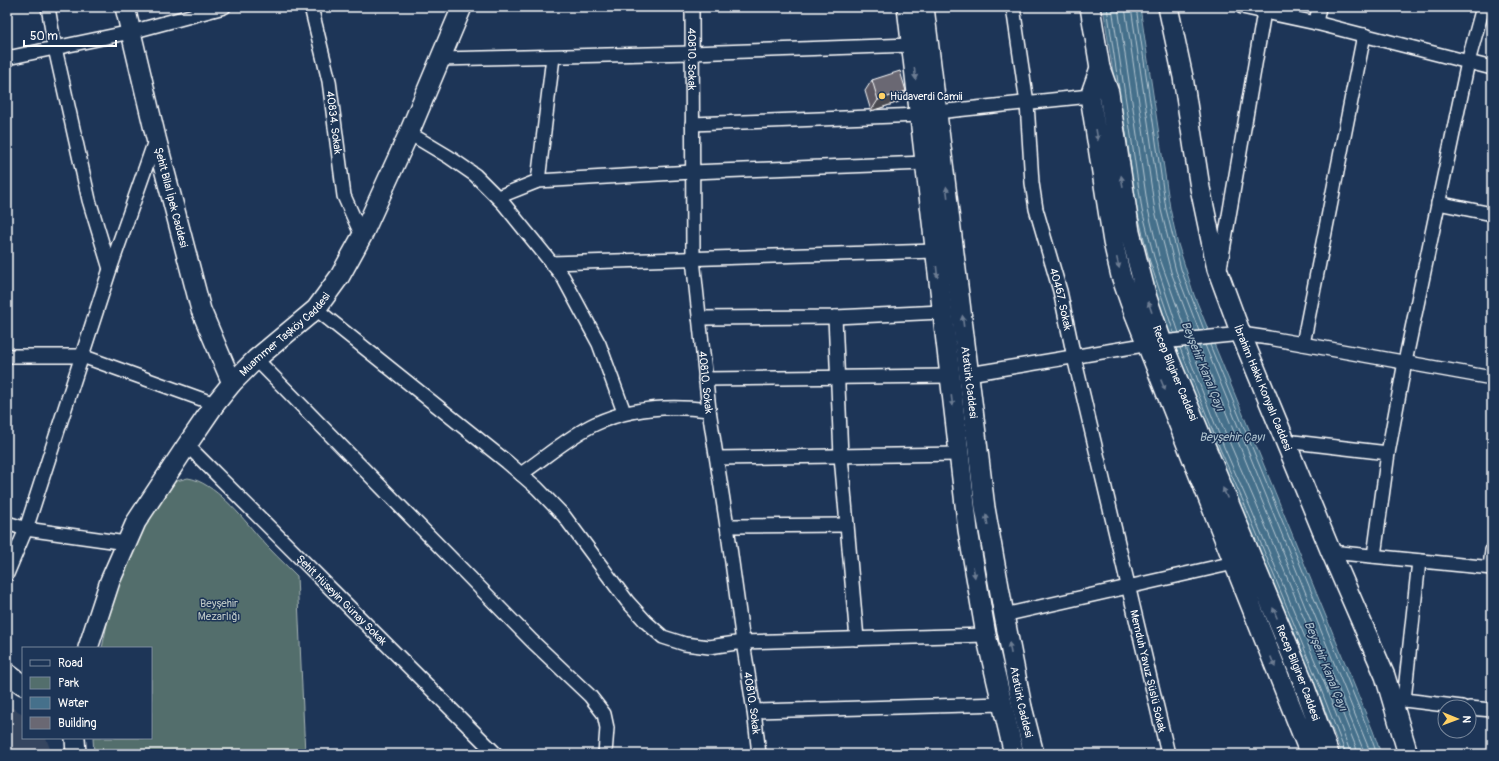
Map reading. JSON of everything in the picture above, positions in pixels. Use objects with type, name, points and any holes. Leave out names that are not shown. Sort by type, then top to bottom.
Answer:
[{"type":"street","points":[[48,7],[55,48],[89,200],[110,269]]},
{"type":"street","name":"Şehit Bilal İpek Caddesi","points":[[125,7],[156,138],[201,310],[232,383]]},
{"type":"street","points":[[7,58],[131,32],[224,7]]},
{"type":"street","name":"40834. Sokak","points":[[311,7],[329,81],[344,196],[362,236]]},
{"type":"street","name":"Muammer Taşköy Caddesi","points":[[88,647],[110,581],[136,522],[215,404],[232,383],[256,359],[316,310],[340,276],[362,236],[409,133],[462,7]]},
{"type":"street","name":"40810. Sokak","points":[[692,7],[693,259],[709,410],[754,711],[759,754]]},
{"type":"street","name":"Atatürk Caddesi","points":[[907,7],[911,45],[928,114],[969,374],[985,508],[1022,707],[1034,754]]},
{"type":"street","name":"Atatürk Caddesi","points":[[924,7],[928,114],[924,163],[958,454],[968,530],[986,635],[1014,754]]},
{"type":"street","name":"40467. Sokak","points":[[1013,7],[1027,103],[1032,183],[1036,209],[1060,291],[1074,357],[1129,588]]},
{"type":"street","name":"Recep Bilginer Caddesi","points":[[1090,7],[1100,68],[1109,93],[1130,232],[1147,298],[1155,344],[1234,563],[1310,754]]},
{"type":"street","name":"İbrahim Hakkı Konyalı Caddesi","points":[[1168,7],[1183,76],[1200,188],[1219,274],[1241,334],[1331,552],[1385,676],[1398,700],[1408,754]]},
{"type":"street","points":[[1242,7],[1316,23],[1492,68]]},
{"type":"street","points":[[1316,23],[1319,7]]},
{"type":"street","points":[[1374,556],[1388,453],[1405,362],[1468,62],[1483,7]]},
{"type":"street","points":[[1219,274],[1264,12]]},
{"type":"street","points":[[1303,344],[1364,35]]},
{"type":"street","points":[[440,59],[691,53],[911,45]]},
{"type":"street","points":[[538,181],[554,57]]},
{"type":"street","name":"Recep Bilginer Caddesi","points":[[1100,68],[1090,96],[1114,242],[1118,262],[1130,302],[1155,344],[1250,553],[1302,679],[1329,754]]},
{"type":"street","points":[[692,124],[928,114],[1090,96]]},
{"type":"street","points":[[409,133],[449,157],[475,175],[498,197],[563,277],[599,344],[624,412]]},
{"type":"street","points":[[7,574],[26,529],[110,269],[156,138]]},
{"type":"street","points":[[498,197],[538,181],[692,172],[924,163]]},
{"type":"street","points":[[1438,204],[1492,214]]},
{"type":"street","points":[[551,263],[935,251]]},
{"type":"street","points":[[316,310],[521,474],[564,516],[627,600],[646,622],[664,637],[686,644],[709,647],[743,642],[986,635]]},
{"type":"street","points":[[699,318],[836,317],[942,312]]},
{"type":"street","points":[[836,317],[841,456],[857,639]]},
{"type":"street","points":[[969,374],[1155,344],[1241,334],[1492,378]]},
{"type":"street","points":[[7,356],[82,356],[215,404]]},
{"type":"street","points":[[256,359],[532,641],[590,696],[604,714],[607,728],[605,754]]},
{"type":"street","points":[[705,379],[949,376]]},
{"type":"street","points":[[521,474],[594,424],[624,412],[660,407],[685,407],[709,410]]},
{"type":"street","points":[[1285,441],[1388,453]]},
{"type":"street","name":"Şehit Hüseyin Günay Sokak","points":[[187,446],[496,754]]},
{"type":"street","points":[[717,458],[958,454]]},
{"type":"street","points":[[7,523],[26,529],[126,543]]},
{"type":"street","points":[[727,526],[847,525]]},
{"type":"street","points":[[1331,552],[1491,568],[1492,550]]},
{"type":"street","points":[[1004,615],[1129,588],[1234,563],[1250,553]]},
{"type":"street","points":[[1419,560],[1398,700],[1437,704]]},
{"type":"street","name":"Memduh Yavuz Süslü Sokak","points":[[1129,588],[1168,754]]},
{"type":"street","points":[[7,673],[22,685]]},
{"type":"street","points":[[7,686],[22,686]]},
{"type":"street","points":[[754,711],[1003,704]]},
{"type":"street","points":[[1477,709],[1492,710]]},
{"type":"street","points":[[75,739],[76,754]]},
{"type":"shaded area","points":[[7,705],[22,713],[22,739],[46,739],[52,754],[7,754]]},
{"type":"green space","name":"Beyşehir Mezarlığı","points":[[188,478],[208,486],[217,493],[227,501],[267,546],[297,576],[305,754],[94,754],[93,739],[152,739],[152,647],[102,647],[113,596],[130,547],[171,484]]},
{"type":"water","name":"Beyşehir Çayı","points":[[1103,7],[1140,7],[1170,208],[1177,241],[1194,295],[1373,731],[1381,754],[1342,754],[1257,543],[1186,376],[1160,307],[1138,236]]},
{"type":"building","points":[[900,71],[906,91],[878,100],[872,80]]},
{"type":"place","name":"Hüdaverdi Camii","points":[[882,96]]},
{"type":"water label","name":"Beyşehir Kanal Çayı","points":[[1203,366]]},
{"type":"water label","name":"Beyşehir Kanal Çayı","points":[[1326,666]]}]
